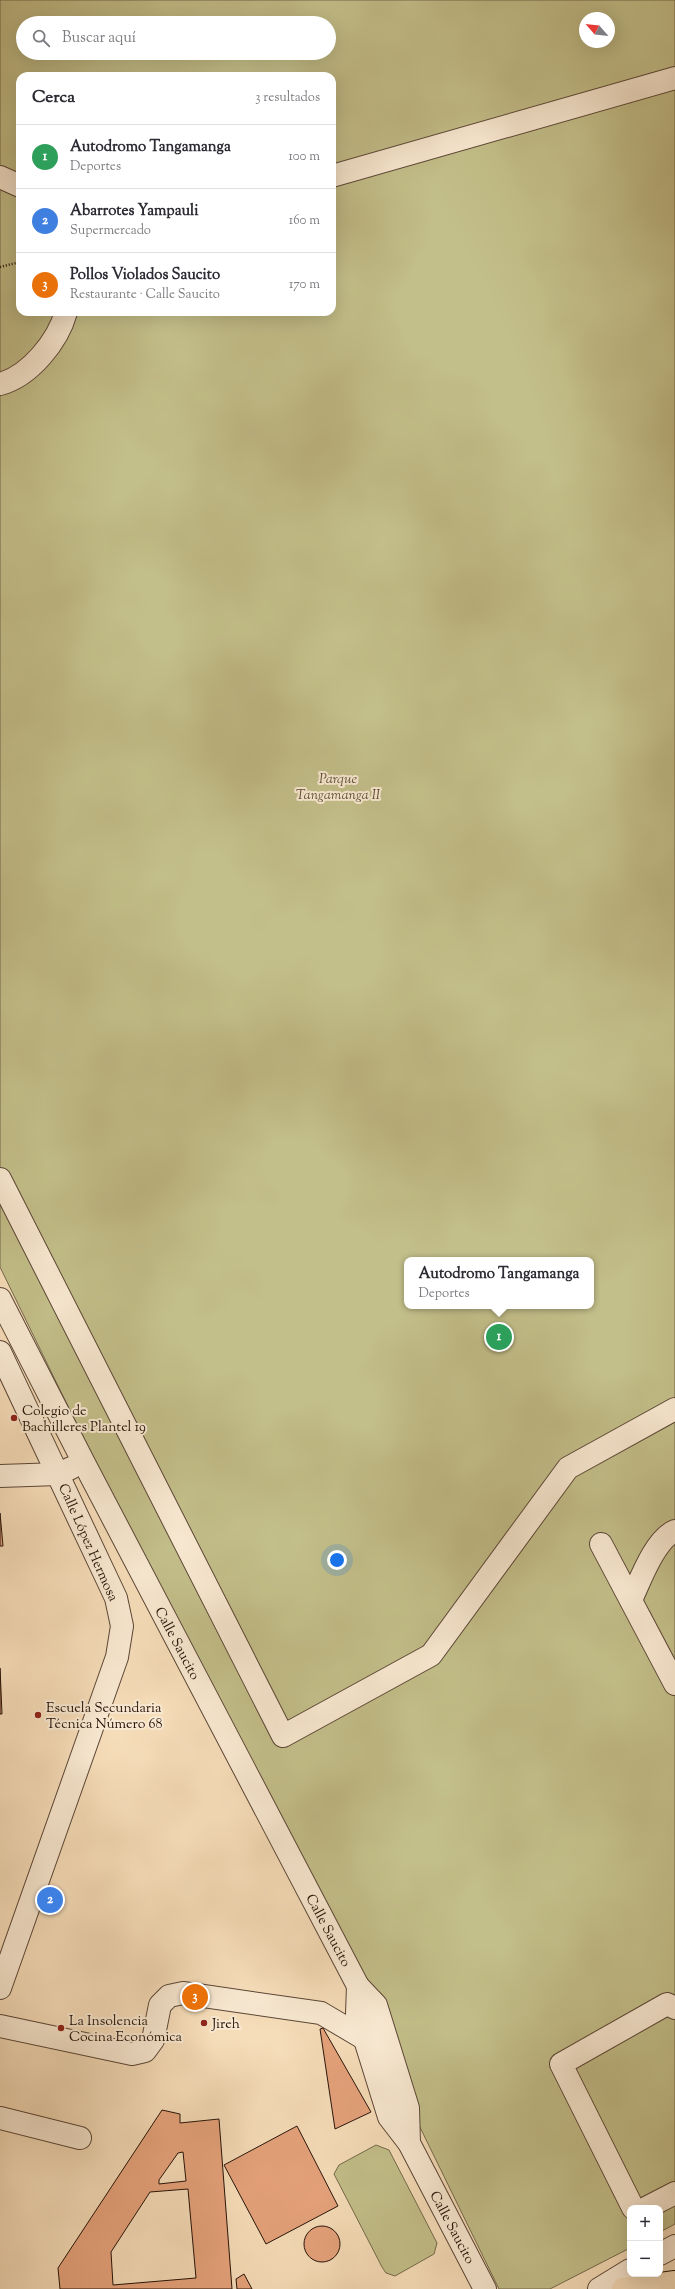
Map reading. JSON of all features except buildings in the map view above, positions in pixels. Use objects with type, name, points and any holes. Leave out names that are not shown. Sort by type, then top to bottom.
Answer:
[{"type":"main road","points":[[623,2289],[675,2282]]},
{"type":"street","points":[[336,175],[675,78]]},
{"type":"street","points":[[0,177],[16,184]]},
{"type":"street","points":[[0,384],[7,383],[39,360],[62,328],[65,316]]},
{"type":"street","points":[[0,1179],[282,1736],[431,1655],[568,1468],[675,1409]]},
{"type":"street","name":"Calle Saucito","points":[[0,1299],[84,1463],[358,1986],[376,2005],[393,2064],[408,2108],[409,2143]]},
{"type":"street","name":"Calle López Hermosa","points":[[0,1352],[59,1474],[116,1598],[122,1626],[117,1657],[0,1988]]},
{"type":"street","points":[[0,1476],[59,1474],[84,1463]]},
{"type":"street","points":[[631,1600],[655,1551],[669,1533],[675,1531]]},
{"type":"street","points":[[601,1544],[675,1684]]},
{"type":"street","name":"Calle Saucito","points":[[358,1986],[357,2014],[389,2117],[409,2143],[485,2289]]},
{"type":"street","name":"Calle Saucito","points":[[0,2026],[132,2054],[145,2051],[154,2040],[160,2005],[168,1996],[183,1993],[321,2013],[365,2039],[393,2064]]},
{"type":"street","points":[[632,2205],[561,2064],[667,2004],[675,2008]]},
{"type":"street","points":[[0,2118],[80,2138]]},
{"type":"street","points":[[652,2205],[675,2193]]},
{"type":"street","points":[[663,2252],[675,2246]]},
{"type":"street","points":[[599,2289],[627,2272]]},
{"type":"path","points":[[0,267],[16,263]]},
{"type":"green space","name":"Parque Tangamanga II","points":[[0,0],[675,0],[675,2224],[663,2230],[663,2205],[627,2205],[627,2250],[550,2289],[499,2289],[0,1267]]},
{"type":"green space","points":[[376,2145],[389,2150],[437,2243],[434,2254],[395,2276],[386,2273],[382,2267],[334,2174],[339,2165]]},
{"type":"place","name":"Autodromo Tangamanga","points":[[499,1337]]},
{"type":"place","name":"Colegio de Bachilleres Plantel 19","points":[[14,1418]]},
{"type":"place","name":"Escuela Secundaria Técnica Número 68","points":[[38,1715]]},
{"type":"place","name":"Abarrotes Yampauli","points":[[50,1900]]},
{"type":"place","name":"Pollos Violados Saucito","points":[[195,1997]]},
{"type":"place","name":"Jireh","points":[[204,2023]]},
{"type":"place","name":"La Insolencia Cocina Económica","points":[[61,2028]]}]
